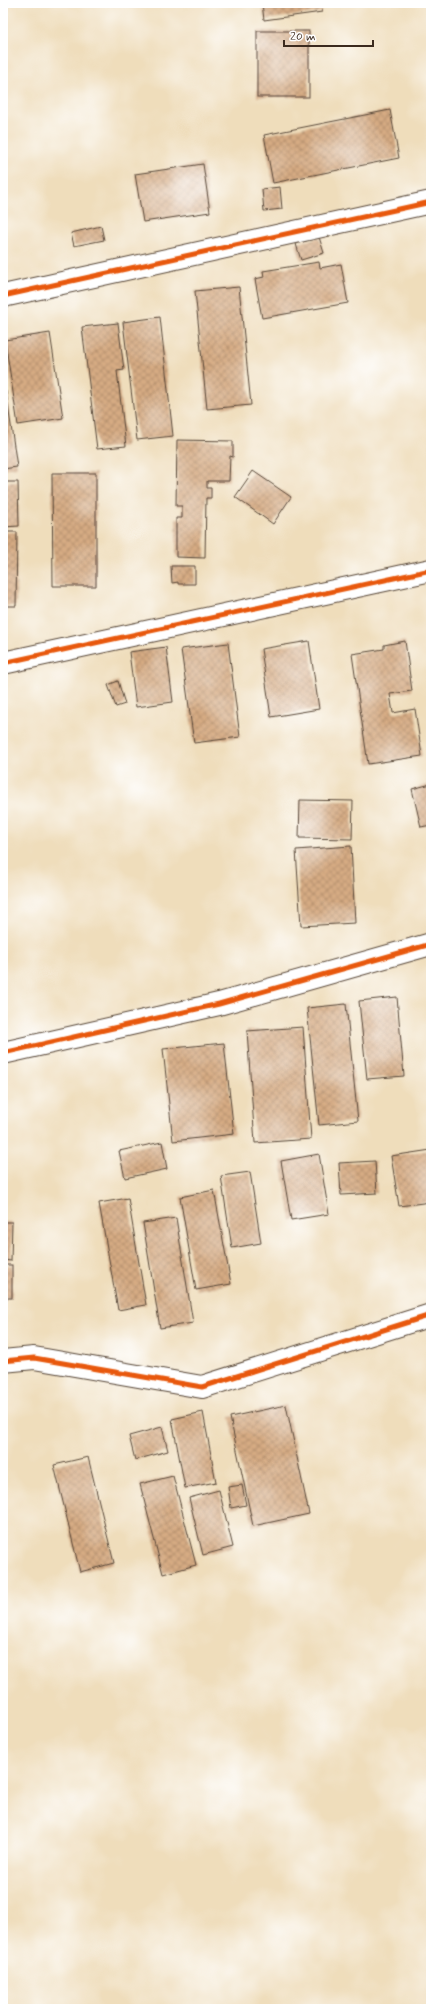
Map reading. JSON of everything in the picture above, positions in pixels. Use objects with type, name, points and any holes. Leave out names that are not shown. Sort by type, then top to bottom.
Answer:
[{"type":"street","points":[[3,296],[431,202]]},
{"type":"street","points":[[3,663],[431,570]]},
{"type":"street","points":[[3,1053],[219,1004],[431,944]]},
{"type":"street","points":[[3,1361],[34,1358],[202,1387],[431,1314]]},
{"type":"building","points":[[262,3],[321,3],[322,12],[264,20]]},
{"type":"building","points":[[257,31],[309,31],[309,97],[257,97]]},
{"type":"building","points":[[390,110],[399,158],[273,183],[264,135]]},
{"type":"building","points":[[203,164],[210,212],[143,222],[135,174]]},
{"type":"building","points":[[280,187],[282,209],[264,211],[262,189]]},
{"type":"building","points":[[101,226],[104,240],[74,246],[71,233]]},
{"type":"building","points":[[319,237],[324,253],[301,260],[296,244]]},
{"type":"building","points":[[319,262],[320,268],[341,264],[348,303],[262,318],[255,279],[264,277],[263,271]]},
{"type":"building","points":[[239,287],[251,405],[207,409],[195,291]]},
{"type":"building","points":[[160,317],[173,436],[137,440],[123,322]]},
{"type":"building","points":[[118,323],[124,370],[117,371],[126,446],[97,449],[82,327]]},
{"type":"building","points":[[50,333],[63,418],[18,425],[5,340]]},
{"type":"building","points":[[3,391],[6,391],[17,467],[3,469]]},
{"type":"building","points":[[177,440],[233,441],[233,457],[230,456],[229,481],[207,481],[207,488],[211,488],[211,498],[206,498],[205,558],[176,557],[176,518],[182,518],[182,506],[176,506]]},
{"type":"building","points":[[253,471],[291,497],[273,524],[235,497]]},
{"type":"building","points":[[52,473],[96,473],[96,586],[53,586]]},
{"type":"building","points":[[3,482],[18,482],[19,526],[3,527]]},
{"type":"building","points":[[3,532],[17,532],[16,606],[3,606]]},
{"type":"building","points":[[171,566],[195,566],[195,584],[178,584],[178,582],[172,583]]},
{"type":"building","points":[[309,641],[319,709],[271,717],[261,649]]},
{"type":"building","points":[[405,641],[412,691],[390,694],[393,713],[415,709],[422,756],[368,764],[352,654],[384,649],[384,645]]},
{"type":"building","points":[[228,643],[240,737],[194,743],[181,649]]},
{"type":"building","points":[[166,647],[173,702],[136,707],[129,652]]},
{"type":"building","points":[[118,681],[125,704],[116,707],[108,685]]},
{"type":"building","points":[[431,784],[431,825],[421,827],[412,789]]},
{"type":"building","points":[[300,800],[353,801],[352,839],[299,838]]},
{"type":"building","points":[[351,846],[355,923],[301,926],[296,850]]},
{"type":"building","points":[[397,997],[404,1076],[367,1079],[359,1001]]},
{"type":"building","points":[[346,1004],[358,1121],[319,1125],[307,1008]]},
{"type":"building","points":[[303,1027],[311,1139],[255,1143],[247,1031]]},
{"type":"building","points":[[224,1043],[234,1134],[173,1141],[163,1049]]},
{"type":"building","points":[[162,1142],[167,1169],[125,1178],[119,1151]]},
{"type":"building","points":[[431,1150],[431,1202],[399,1206],[391,1156]]},
{"type":"building","points":[[319,1154],[329,1214],[291,1220],[281,1161]]},
{"type":"building","points":[[375,1161],[377,1193],[341,1195],[339,1163]]},
{"type":"building","points":[[250,1172],[261,1243],[232,1248],[221,1176]]},
{"type":"building","points":[[214,1190],[231,1284],[196,1290],[180,1197]]},
{"type":"building","points":[[128,1198],[146,1305],[118,1310],[99,1203]]},
{"type":"building","points":[[176,1218],[193,1323],[160,1328],[143,1223]]},
{"type":"building","points":[[3,1222],[12,1222],[11,1261],[3,1260]]},
{"type":"building","points":[[3,1265],[12,1265],[12,1298],[3,1298]]},
{"type":"building","points":[[286,1405],[309,1514],[253,1526],[230,1417]]},
{"type":"building","points":[[203,1412],[216,1482],[185,1488],[172,1419]]},
{"type":"building","points":[[162,1427],[168,1451],[135,1460],[129,1436]]},
{"type":"building","points":[[88,1457],[114,1563],[80,1572],[54,1465]]},
{"type":"building","points":[[173,1476],[196,1565],[163,1574],[140,1484]]},
{"type":"building","points":[[242,1485],[246,1505],[231,1508],[228,1487]]},
{"type":"building","points":[[219,1490],[233,1547],[203,1555],[189,1498]]},
{"type":"cycle path","points":[[3,296],[431,202]]},
{"type":"cycle path","points":[[3,663],[431,570]]},
{"type":"cycle path","points":[[3,1053],[219,1004],[431,944]]},
{"type":"cycle path","points":[[3,1361],[34,1358],[202,1387],[431,1315]]}]
